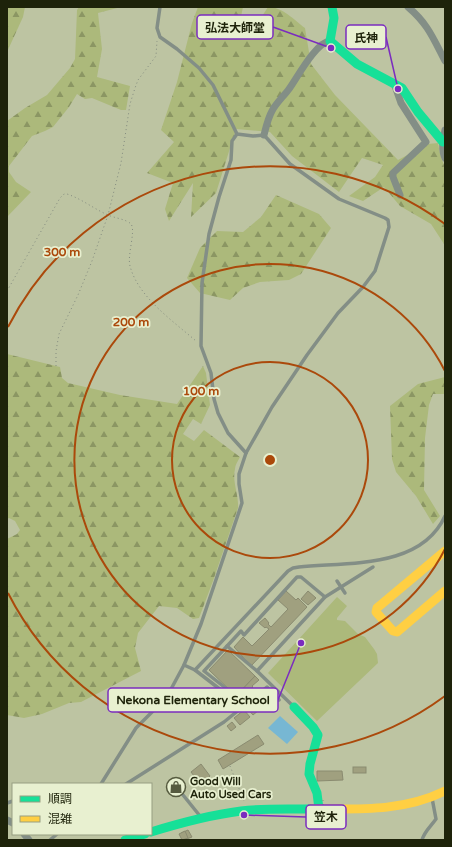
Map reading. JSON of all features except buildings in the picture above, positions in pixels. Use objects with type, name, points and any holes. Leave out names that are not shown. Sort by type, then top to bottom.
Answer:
[{"type":"street","points":[[330,42],[334,18],[332,7]]},
{"type":"street","points":[[408,7],[419,16],[426,25],[445,61]]},
{"type":"street","points":[[264,135],[272,111],[294,83],[301,69],[321,45],[326,42],[330,42],[357,64],[402,88],[423,118],[443,142]]},
{"type":"street","points":[[394,84],[401,103],[426,142],[394,173],[392,177],[400,195]]},
{"type":"street","points":[[445,130],[443,142],[443,153],[445,158]]},
{"type":"street","points":[[443,596],[398,632],[393,631],[376,612],[377,608],[445,551]]},
{"type":"street","points":[[294,707],[316,730],[318,735],[310,764],[309,774],[322,808]]},
{"type":"street","points":[[152,832],[228,813],[255,810],[386,808],[408,805],[445,791]]},
{"type":"street","points":[[125,840],[142,835]]},
{"type":"lane","points":[[160,7],[157,28],[160,37],[199,68],[213,85],[236,134]]},
{"type":"lane","points":[[102,783],[136,728],[160,704],[170,691],[184,665],[201,624],[242,503],[238,484],[238,474],[246,452],[272,407],[307,355],[338,313],[363,287],[375,271],[389,227],[388,220],[385,218],[339,199],[290,164],[264,135],[253,136],[236,134]]},
{"type":"lane","points":[[236,134],[232,141],[231,160],[219,196],[209,234],[202,283],[201,346],[211,373],[214,399],[218,413],[228,433],[246,452]]},
{"type":"lane","points":[[195,670],[293,568],[369,562],[406,552],[418,547],[430,538],[441,525],[445,516]]},
{"type":"lane","points":[[257,671],[325,597],[373,567]]},
{"type":"lane","points":[[243,707],[242,701],[204,671],[241,631],[244,635],[299,576],[325,597]]},
{"type":"lane","points":[[337,581],[345,593]]},
{"type":"lane","points":[[227,646],[257,671],[294,707]]},
{"type":"lane","points":[[184,665],[195,670],[243,707]]},
{"type":"lane","points":[[128,783],[212,731],[267,687],[279,700]]},
{"type":"lane","points":[[179,790],[202,819]]},
{"type":"lane","points":[[422,840],[423,834],[430,829],[436,819],[431,797]]},
{"type":"path","points":[[56,366],[56,351],[59,334],[81,288],[108,215],[121,163],[130,104],[134,88],[138,80],[156,56],[157,42],[160,37]]},
{"type":"path","points":[[7,291],[62,195],[72,195],[108,215],[129,222],[132,228],[129,254],[130,266],[142,289],[151,300],[201,346]]},
{"type":"path","points":[[230,766],[246,806]]},
{"type":"green space","points":[[7,7],[25,7],[23,17],[7,52]]},
{"type":"green space","points":[[79,7],[121,7],[98,13],[102,49],[97,77],[130,86],[126,110],[121,110],[92,98],[85,99],[77,94],[53,127],[32,136],[9,166],[9,172],[16,182],[31,192],[7,217],[7,121],[47,95],[70,68],[75,59],[77,10]]},
{"type":"green space","points":[[198,7],[243,7],[237,36],[251,33],[268,7],[279,9],[305,28],[311,64],[335,95],[398,160],[428,144],[438,143],[445,168],[445,269],[444,244],[431,224],[400,206],[384,187],[363,201],[349,196],[375,177],[383,165],[362,158],[339,192],[292,156],[270,132],[236,129],[216,193],[191,217],[193,183],[169,221],[165,209],[173,183],[147,173],[174,142],[161,130],[177,82],[192,23]]},
{"type":"green space","points":[[276,195],[319,214],[331,228],[301,274],[289,280],[260,282],[243,288],[230,300],[200,293],[187,278],[200,248],[217,231],[243,232],[261,217]]},
{"type":"green space","points":[[7,354],[60,367],[62,378],[68,383],[120,395],[177,404],[203,366],[206,373],[210,405],[201,424],[193,419],[183,434],[194,441],[204,430],[240,457],[234,474],[238,508],[199,618],[193,619],[177,608],[159,606],[138,633],[135,648],[141,671],[81,702],[69,703],[42,714],[24,718],[7,715],[7,539],[17,534],[20,530],[15,521],[9,518],[7,519]]},
{"type":"green space","points":[[445,377],[445,394],[433,394],[429,405],[425,438],[424,490],[440,516],[433,524],[416,496],[396,472],[392,459],[390,406],[418,384]]},
{"type":"green space","points":[[337,597],[347,606],[337,620],[345,621],[358,634],[365,637],[377,654],[378,663],[317,721],[268,673]]},
{"type":"water","points":[[280,716],[298,732],[287,744],[268,728]]},
{"type":"traffic: fast","points":[[332,7],[334,18],[330,41],[357,64],[402,88],[418,112],[443,142]]},
{"type":"traffic: fast","points":[[294,707],[313,727],[318,735],[310,764],[309,774],[317,793],[319,809]]},
{"type":"traffic: fast","points":[[152,832],[173,825],[241,811],[267,809],[311,809]]},
{"type":"traffic: fast","points":[[125,840],[142,835]]},
{"type":"traffic: slow","points":[[445,551],[377,608],[376,612],[393,631],[397,632],[445,591]]},
{"type":"traffic: slow","points":[[311,809],[363,809],[396,806],[413,803],[445,791]]},
{"type":"place","name":"弘法大師堂","points":[[331,48]]},
{"type":"place","name":"氏神","points":[[398,89]]},
{"type":"place","name":"Nekona Elementary School","points":[[301,643]]},
{"type":"place","name":"Good Will Auto Used Cars","points":[[176,787]]},
{"type":"place","name":"笠木","points":[[244,815]]}]
